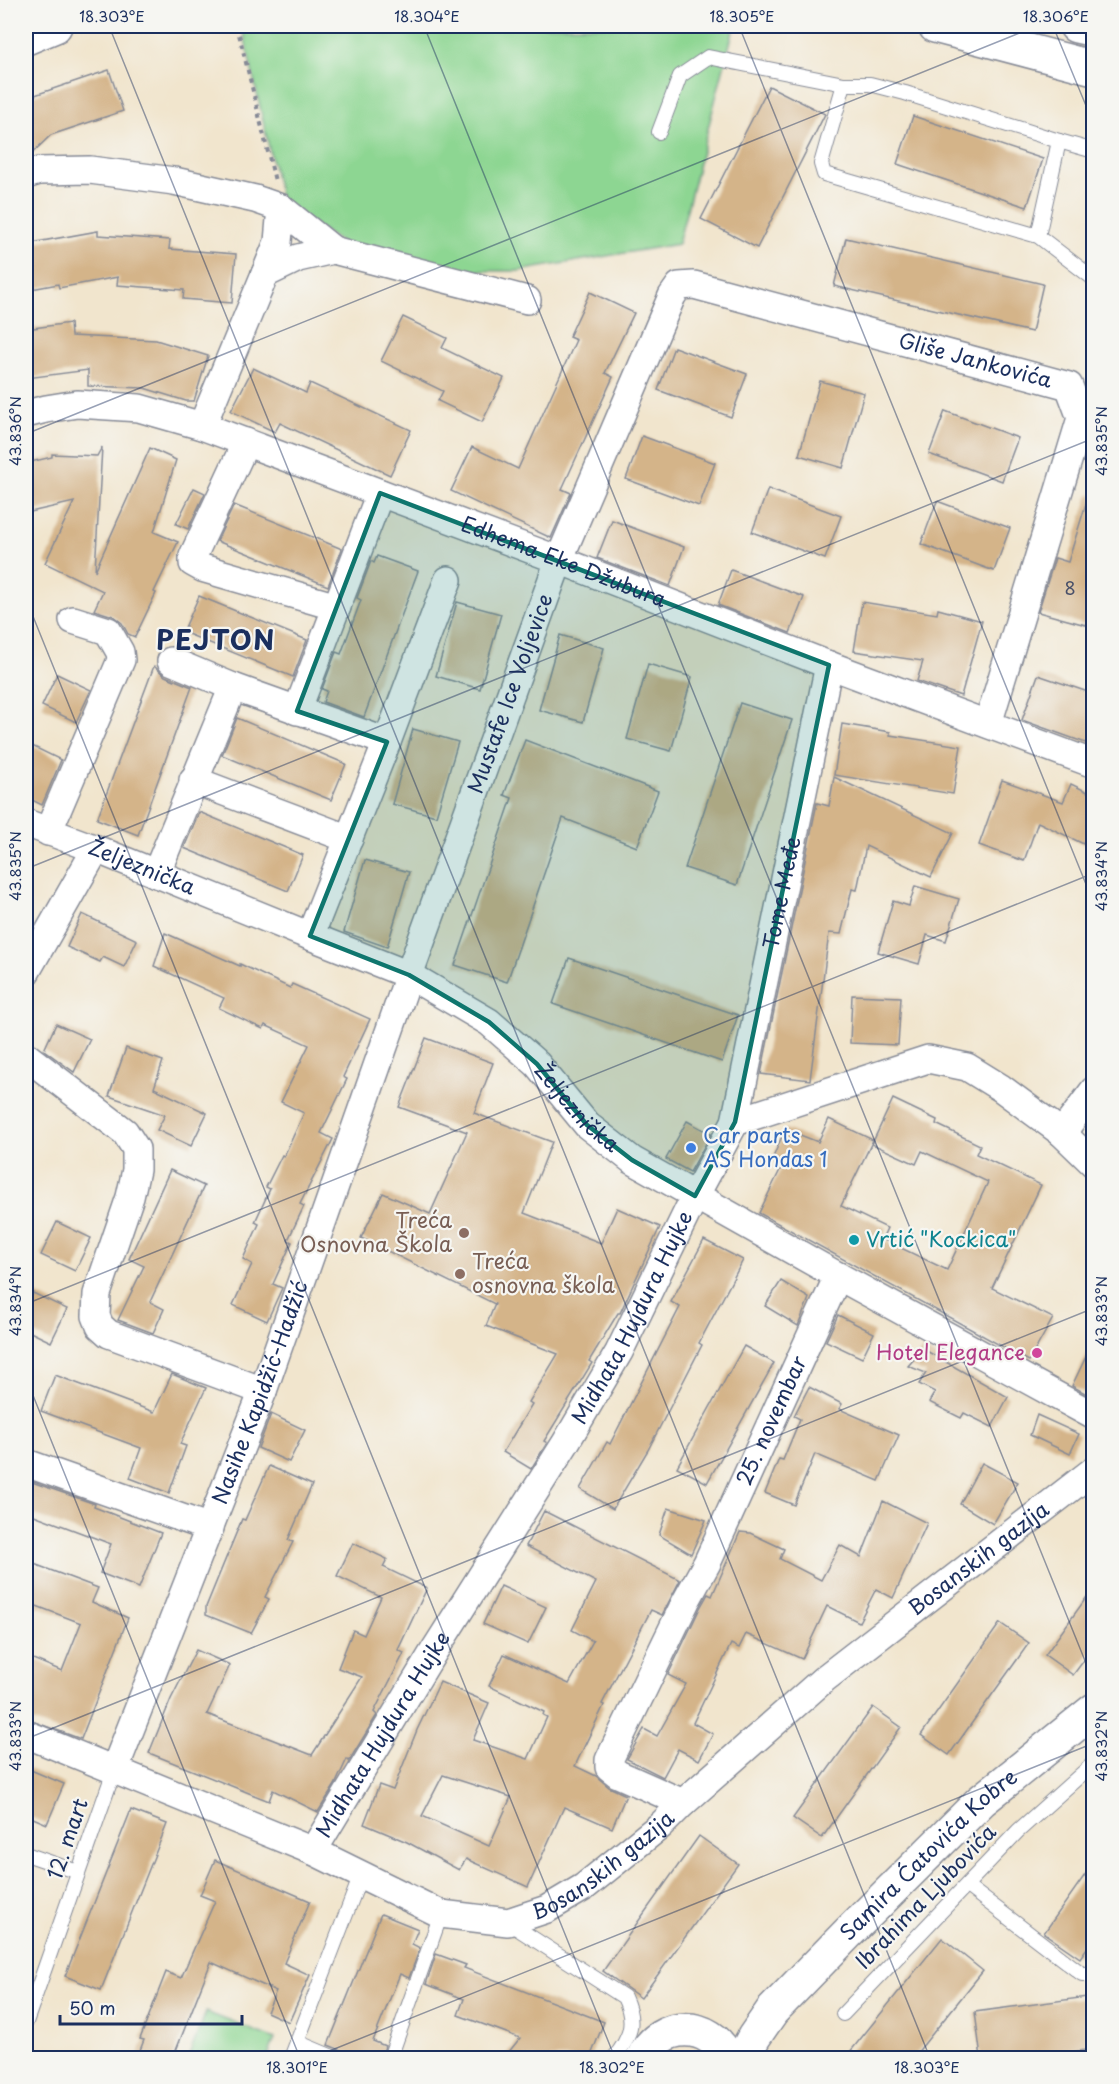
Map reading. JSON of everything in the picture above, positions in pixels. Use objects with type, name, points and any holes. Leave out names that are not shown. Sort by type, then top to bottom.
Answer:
[{"type":"main road","points":[[26,38],[55,26]]},
{"type":"main road","points":[[935,26],[1094,68]]},
{"type":"main road","points":[[1076,26],[1094,30]]},
{"type":"main road","name":"Samira Ćatovića Kobre","points":[[741,2058],[772,2011],[981,1801],[1094,1710]]},
{"type":"main road","points":[[643,2058],[651,2043],[663,2034],[693,2029],[717,2031],[772,2011]]},
{"type":"main road","points":[[693,2029],[713,2039],[727,2058]]},
{"type":"street","points":[[26,175],[39,171],[90,170],[174,180],[255,199],[281,208],[333,250],[527,300]]},
{"type":"street","points":[[202,426],[278,242],[281,208]]},
{"type":"street","points":[[265,274],[298,258],[333,250]]},
{"type":"street","name":"Gliše Jankovića","points":[[680,286],[694,285],[1069,386],[1089,417],[988,724]]},
{"type":"street","name":"Mustafe Ice Voljevice","points":[[409,975],[559,560],[672,296],[680,286]]},
{"type":"street","name":"Edhema Eke Džubura","points":[[26,414],[77,404],[98,405],[140,408],[202,426],[1094,764]]},
{"type":"street","points":[[246,442],[193,556],[193,563],[201,568],[337,607]]},
{"type":"street","points":[[297,711],[380,493]]},
{"type":"street","points":[[310,936],[448,580]]},
{"type":"street","name":"Željeznička","points":[[73,620],[108,631],[120,652],[121,660],[37,828],[96,849],[409,975],[489,1022],[537,1064],[587,1125],[632,1160],[1094,1416]]},
{"type":"street","points":[[171,661],[297,711],[387,742]]},
{"type":"street","name":"Tome Međe","points":[[735,1122],[828,665]]},
{"type":"street","points":[[156,874],[233,687]]},
{"type":"street","points":[[193,780],[349,839]]},
{"type":"street","points":[[26,972],[96,849]]},
{"type":"street","name":"Nasihe Kapidžić-Hadžić","points":[[114,1771],[263,1391],[409,975]]},
{"type":"street","points":[[26,1056],[125,1132],[136,1149],[136,1170],[130,1197],[97,1294],[96,1316],[100,1326],[109,1334],[263,1391]]},
{"type":"street","points":[[735,1122],[928,1059],[967,1067],[1001,1088],[1062,1133],[1094,1164]]},
{"type":"street","points":[[1062,1133],[1094,1090]]},
{"type":"street","name":"Midhata Hujdura Hujke","points":[[313,1851],[434,1651],[565,1444],[619,1352],[695,1196],[735,1122]]},
{"type":"street","name":"25. novembar","points":[[683,1803],[618,1774],[609,1767],[609,1760],[686,1601],[707,1563],[838,1276]]},
{"type":"street","points":[[26,1463],[210,1528]]},
{"type":"street","name":"Bosanskih gazija","points":[[26,1734],[313,1851],[441,1914],[508,1922],[548,1909],[584,1887],[661,1825],[824,1679],[1094,1470]]},
{"type":"lane","points":[[659,132],[680,76],[708,57],[844,84],[870,84],[1094,151]]},
{"type":"lane","points":[[844,84],[821,164],[824,174],[1038,236],[1094,279]]},
{"type":"lane","points":[[1038,236],[1059,141]]},
{"type":"lane","name":"Ibrahima Ljubovića","points":[[843,2014],[1018,1831],[1094,1763]]},
{"type":"lane","name":"12. mart","points":[[26,2022],[114,1771]]},
{"type":"lane","points":[[26,1854],[78,1872]]},
{"type":"lane","points":[[291,2058],[361,1875]]},
{"type":"lane","points":[[967,1886],[1082,1974],[1094,1974]]},
{"type":"lane","points":[[390,2058],[441,1914]]},
{"type":"lane","points":[[508,1922],[624,1997],[631,2012],[630,2028],[623,2047],[614,2058]]},
{"type":"lane","points":[[297,2042],[335,2058]]},
{"type":"path","points":[[237,26],[281,208]]},
{"type":"highlighted area","points":[[380,493],[829,665],[735,1122],[695,1196],[632,1160],[587,1125],[537,1064],[489,1022],[409,975],[310,936],[387,742],[297,711]]},
{"type":"green space","points":[[242,26],[714,26],[734,28],[678,244],[518,271],[382,270],[281,202]]},
{"type":"green space","points":[[206,2012],[275,2039],[267,2058],[188,2058]]},
{"type":"building","points":[[109,70],[123,111],[51,135],[26,159],[26,98]]},
{"type":"building","points":[[769,86],[825,114],[757,248],[701,219]]},
{"type":"building","points":[[913,116],[1043,159],[1027,207],[897,164]]},
{"type":"building","points":[[98,231],[98,235],[170,240],[169,249],[236,254],[232,303],[183,299],[184,290],[117,285],[118,277],[59,288],[58,284],[26,290],[26,244]]},
{"type":"building","points":[[846,238],[1043,284],[1032,332],[834,286]]},
{"type":"building","points":[[590,292],[634,313],[605,373],[613,377],[562,489],[571,493],[551,538],[451,491],[472,447],[518,469],[576,340],[569,337]]},
{"type":"building","points":[[403,317],[447,338],[442,348],[504,378],[482,422],[438,401],[443,391],[381,361]]},
{"type":"building","points":[[70,323],[71,336],[156,340],[208,356],[194,401],[186,401],[144,388],[88,386],[88,370],[27,378],[26,329]]},
{"type":"building","points":[[674,347],[747,374],[731,417],[658,390]]},
{"type":"building","points":[[253,368],[306,393],[310,383],[411,430],[390,475],[280,423],[275,432],[231,411]]},
{"type":"building","points":[[820,381],[864,393],[843,468],[799,455]]},
{"type":"building","points":[[945,411],[1018,438],[1002,481],[929,454]]},
{"type":"building","points":[[642,436],[715,463],[699,506],[626,479]]},
{"type":"building","points":[[102,447],[95,571],[150,448],[176,460],[154,532],[178,542],[135,637],[128,634],[122,623],[113,616],[94,610],[103,591],[45,563],[74,502],[26,513],[26,463],[52,457],[52,454],[97,456]]},
{"type":"building","points":[[194,488],[205,493],[188,529],[176,524]]},
{"type":"building","points":[[768,489],[841,516],[825,559],[752,532]]},
{"type":"building","points":[[1089,494],[1094,495],[1094,607],[1086,625],[1038,612],[1055,558],[1068,562]]},
{"type":"building","points":[[937,501],[1010,528],[994,571],[921,544]]},
{"type":"building","points":[[234,505],[342,549],[328,586],[217,541]]},
{"type":"building","points":[[612,520],[684,547],[670,586],[597,558]]},
{"type":"building","points":[[377,556],[418,571],[364,717],[323,702],[327,691],[322,689],[336,652],[341,654],[361,600],[357,598],[371,561],[374,563]]},
{"type":"building","points":[[731,570],[804,597],[790,633],[718,605]]},
{"type":"building","points":[[199,596],[307,640],[293,677],[183,632]]},
{"type":"building","points":[[457,602],[501,614],[480,689],[436,676]]},
{"type":"building","points":[[862,602],[937,614],[938,609],[982,621],[961,696],[917,681],[923,661],[854,651]]},
{"type":"building","points":[[560,635],[604,648],[583,722],[539,710]]},
{"type":"building","points":[[648,664],[692,677],[671,751],[627,739]]},
{"type":"building","points":[[154,666],[165,676],[192,687],[138,835],[97,819]]},
{"type":"building","points":[[57,674],[91,690],[76,722],[42,706]]},
{"type":"building","points":[[1038,675],[1094,694],[1094,746],[1022,720]]},
{"type":"building","points":[[740,703],[792,720],[737,885],[685,868]]},
{"type":"building","points":[[237,718],[346,764],[331,800],[222,755]]},
{"type":"building","points":[[842,724],[890,732],[890,735],[961,746],[953,794],[834,775]]},
{"type":"building","points":[[413,729],[458,742],[436,816],[392,804]]},
{"type":"building","points":[[525,740],[658,791],[637,847],[563,818],[507,982],[455,965],[512,798],[504,795]]},
{"type":"building","points":[[26,743],[61,760],[42,805],[26,797]]},
{"type":"building","points":[[834,777],[953,833],[931,877],[866,846],[857,890],[852,889],[841,934],[829,933],[810,1080],[761,1074],[817,803],[829,806]]},
{"type":"building","points":[[1002,780],[1063,802],[1071,784],[1094,795],[1094,849],[1038,822],[1024,861],[979,845]]},
{"type":"building","points":[[199,812],[303,855],[288,891],[184,848]]},
{"type":"building","points":[[365,860],[409,872],[387,947],[344,932]]},
{"type":"building","points":[[915,886],[959,899],[946,941],[927,935],[919,964],[878,952],[893,901],[909,906]]},
{"type":"building","points":[[82,914],[137,940],[124,967],[103,957],[100,962],[67,947]]},
{"type":"building","points":[[165,933],[240,966],[240,964],[290,988],[292,984],[370,1019],[343,1077],[347,1079],[321,1133],[333,1139],[300,1204],[304,1206],[288,1240],[292,1242],[273,1284],[282,1288],[267,1321],[233,1305],[252,1264],[243,1259],[259,1224],[255,1222],[270,1189],[266,1187],[282,1155],[284,1156],[304,1113],[281,1102],[309,1045],[265,1025],[263,1029],[219,1008],[224,998],[154,966]]},
{"type":"building","points":[[569,958],[738,1015],[722,1062],[553,1004]]},
{"type":"building","points":[[852,995],[901,997],[898,1045],[850,1043]]},
{"type":"building","points":[[56,1024],[90,1039],[74,1072],[44,1050]]},
{"type":"building","name":"Treća osnovna škola","points":[[426,1038],[493,1063],[474,1113],[552,1142],[524,1213],[601,1243],[617,1208],[660,1227],[620,1313],[589,1361],[592,1363],[544,1441],[547,1443],[531,1469],[503,1452],[558,1354],[486,1326],[495,1304],[361,1238],[383,1193],[430,1214],[467,1132],[399,1107]]},
{"type":"building","points":[[126,1048],[163,1061],[154,1088],[207,1113],[191,1146],[157,1130],[165,1115],[109,1096]]},
{"type":"building","points":[[893,1099],[937,1120],[936,1124],[980,1145],[976,1154],[1041,1185],[992,1288],[1053,1318],[1029,1361],[759,1213],[783,1164],[772,1160],[785,1129],[818,1142],[829,1119],[873,1140],[841,1206],[887,1228],[882,1239],[947,1270],[988,1182],[922,1151],[916,1164],[872,1144]]},
{"type":"building","name":"Car parts AS Hondas 1","points":[[687,1121],[711,1134],[690,1172],[666,1159]]},
{"type":"building","points":[[170,1170],[204,1186],[150,1302],[164,1309],[153,1333],[118,1320],[144,1266],[129,1259]]},
{"type":"building","points":[[57,1222],[91,1238],[75,1271],[41,1255]]},
{"type":"building","points":[[704,1240],[743,1260],[699,1343],[702,1345],[648,1450],[613,1509],[580,1489],[607,1442],[610,1444],[680,1307],[671,1302]]},
{"type":"building","points":[[781,1281],[809,1298],[798,1326],[765,1306]]},
{"type":"building","points":[[33,1293],[67,1309],[51,1342],[26,1330],[26,1309]]},
{"type":"building","points":[[838,1315],[874,1333],[862,1358],[826,1341]]},
{"type":"building","points":[[1094,1340],[1094,1398],[1072,1386]]},
{"type":"building","points":[[744,1346],[774,1363],[707,1483],[677,1467]]},
{"type":"building","points":[[923,1349],[1008,1397],[992,1427],[964,1413],[961,1418],[929,1402],[935,1392],[919,1384],[926,1373],[908,1366]]},
{"type":"building","points":[[172,1374],[206,1388],[180,1444],[186,1446],[169,1493],[130,1478],[141,1448],[41,1411],[55,1375],[154,1412]]},
{"type":"building","points":[[809,1387],[842,1404],[839,1409],[899,1435],[879,1481],[815,1454],[794,1505],[765,1493],[779,1459],[783,1460],[800,1419],[794,1416]]},
{"type":"building","points":[[271,1414],[305,1430],[289,1462],[258,1448]]},
{"type":"building","points":[[1037,1415],[1079,1434],[1070,1454],[1030,1435]]},
{"type":"building","points":[[982,1463],[1018,1482],[993,1524],[960,1504]]},
{"type":"building","points":[[269,1466],[312,1485],[288,1540],[293,1542],[265,1597],[269,1599],[251,1633],[206,1615],[206,1607],[242,1519],[245,1520]]},
{"type":"building","points":[[26,1480],[95,1504],[94,1507],[161,1533],[139,1588],[100,1573],[111,1544],[26,1512]]},
{"type":"building","points":[[883,1501],[927,1523],[893,1598],[876,1589],[859,1622],[827,1606],[802,1659],[746,1634],[739,1648],[731,1644],[693,1723],[713,1734],[699,1760],[678,1749],[663,1777],[627,1759],[644,1729],[657,1736],[686,1684],[668,1675],[700,1608],[708,1594],[712,1596],[740,1532],[750,1533],[784,1549],[780,1559],[821,1580],[840,1545],[861,1557]]},
{"type":"building","points":[[668,1508],[706,1520],[691,1554],[659,1535]]},
{"type":"building","points":[[544,1511],[680,1580],[662,1615],[651,1610],[602,1704],[604,1705],[575,1766],[626,1795],[612,1828],[564,1807],[528,1887],[466,1859],[459,1870],[407,1842],[364,1824],[379,1785],[393,1790],[417,1730],[440,1682],[489,1703],[473,1740],[528,1759],[547,1717],[543,1715],[544,1712],[489,1686],[504,1654],[569,1684],[593,1641],[572,1630],[596,1582],[526,1546]],"holes":[[[443,1775],[511,1797],[489,1846],[422,1816]]]},
{"type":"building","points":[[353,1543],[387,1559],[383,1567],[427,1588],[398,1650],[404,1653],[374,1712],[377,1715],[349,1761],[347,1759],[335,1785],[318,1812],[273,1790],[269,1801],[149,1753],[171,1699],[196,1650],[230,1665],[207,1714],[312,1755],[362,1677],[338,1668],[353,1630],[364,1635],[381,1597],[337,1576]]},
{"type":"building","points":[[26,1561],[98,1588],[92,1602],[128,1618],[81,1739],[26,1719],[26,1656],[62,1671],[81,1623],[26,1602]]},
{"type":"building","points":[[501,1586],[546,1607],[528,1644],[483,1624]]},
{"type":"building","points":[[1094,1587],[1094,1647],[1073,1675],[1045,1655]]},
{"type":"building","points":[[1000,1623],[1029,1643],[949,1755],[921,1735]]},
{"type":"building","points":[[873,1707],[901,1727],[822,1838],[793,1818]]},
{"type":"building","points":[[26,1768],[64,1784],[47,1824],[26,1815]]},
{"type":"building","points":[[131,1810],[167,1824],[101,1990],[65,1976]]},
{"type":"building","points":[[699,1836],[738,1864],[641,1998],[603,1971]]},
{"type":"building","points":[[215,1860],[310,1901],[284,1963],[310,1975],[289,2022],[267,2012],[276,1991],[211,1962],[173,2058],[137,2058],[144,2040],[140,2039],[166,1972],[181,1978],[215,1901],[200,1895]]},
{"type":"building","points":[[1094,1862],[1094,1938],[1080,1958],[1044,1933]]},
{"type":"building","points":[[381,1914],[418,1929],[412,1944],[420,1948],[409,1978],[400,1974],[373,2041],[385,2046],[381,2058],[361,2058],[328,2045]]},
{"type":"building","points":[[942,1938],[983,1971],[913,2058],[845,2058]]},
{"type":"building","points":[[436,1954],[466,1965],[464,1968],[604,2022],[590,2058],[504,2058],[520,2038],[458,2015],[464,1999],[426,1984]]},
{"type":"building","points":[[1094,1996],[1094,2049],[1027,2058],[981,2058],[975,2012]]},
{"type":"railway","points":[[26,32],[32,26]]},
{"type":"place","name":"Car parts AS Hondas 1","points":[[691,1148]]},
{"type":"place","name":"Treća Osnovna Škola","points":[[464,1233]]},
{"type":"place","name":"Vrtić \"Kockica\"","points":[[854,1240]]},
{"type":"place","name":"Treća osnovna škola","points":[[460,1274]]},
{"type":"place","name":"Hotel Elegance","points":[[1037,1353]]},
{"type":"district","name":"PEJTON","points":[[216,641]]}]
